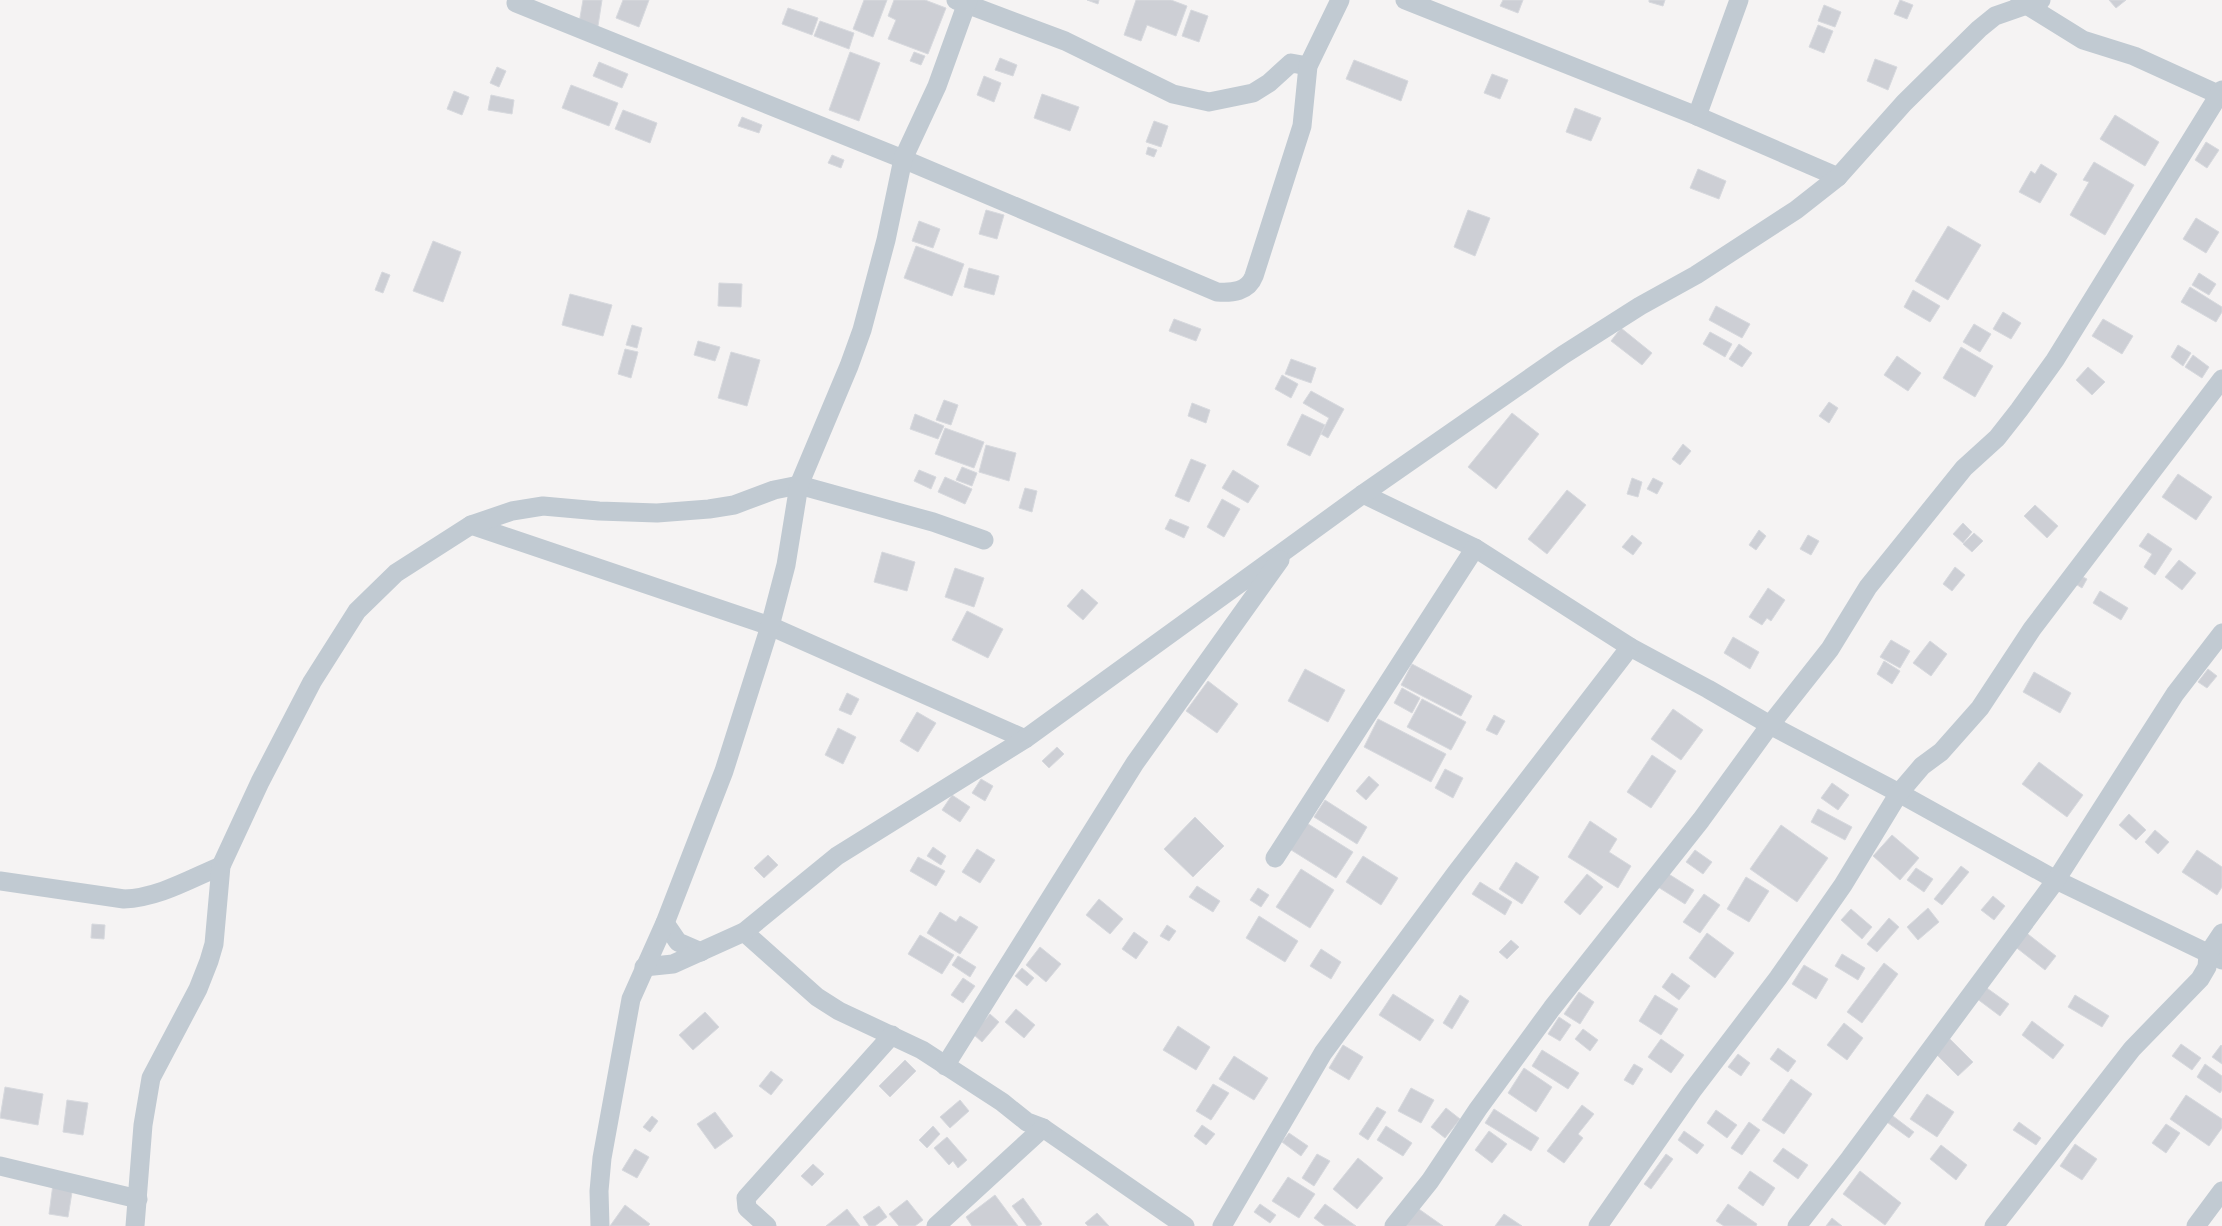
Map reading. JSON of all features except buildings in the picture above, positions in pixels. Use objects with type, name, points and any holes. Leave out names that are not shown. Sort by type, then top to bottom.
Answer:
[{"type":"street","points":[[516,3],[903,159],[1217,292],[1228,293],[1245,289],[1251,284],[1302,126],[1308,66],[1340,0]]},
{"type":"street","points":[[1405,0],[1697,116],[1838,177]]},
{"type":"street","points":[[1697,116],[1739,0]]},
{"type":"street","points":[[600,1226],[599,1191],[602,1158],[631,999],[665,923],[724,771],[770,626],[786,565],[798,485],[850,366],[862,330],[886,240],[903,159],[937,86],[963,1],[1065,41],[1172,94],[1209,102],[1253,93],[1291,63],[1308,66]]},
{"type":"street","points":[[644,968],[673,964],[744,932],[837,856],[1024,739],[1363,494],[1563,355],[1640,306],[1696,275],[1796,210],[1838,177],[1904,103],[1979,28],[1995,16],[2029,2],[2082,40],[2134,56],[2221,94],[2055,360],[2019,410],[1997,438],[1964,468],[1883,567],[1868,587],[1830,649],[1770,725],[1701,820],[1552,1008],[1478,1109],[1430,1181],[1394,1226]]},
{"type":"street","points":[[1598,1226],[1692,1091],[1778,978],[1838,893],[1899,793],[1922,766],[1941,752],[1980,708],[2032,629],[2222,379]]},
{"type":"street","points":[[135,1226],[144,1125],[151,1078],[198,989],[209,961],[214,944],[221,866],[260,782],[312,682],[357,611],[396,573],[471,525],[512,511],[543,506],[599,511],[656,513],[709,509],[734,505],[774,490],[798,485],[933,522],[984,540]]},
{"type":"street","points":[[1363,494],[1475,548],[1630,647],[1770,725],[1899,793],[2056,880],[2215,957]]},
{"type":"street","points":[[471,525],[770,626],[1024,739]]},
{"type":"street","points":[[945,1066],[1135,763],[1289,547]]},
{"type":"street","points":[[1274,858],[1475,548]]},
{"type":"street","points":[[1796,1226],[1850,1158],[2056,880],[2175,694],[2222,633]]},
{"type":"street","points":[[1222,1226],[1323,1053],[1456,873],[1630,647]]},
{"type":"street","points":[[0,881],[124,899],[136,899],[150,896],[221,866]]},
{"type":"street","points":[[665,923],[678,942],[701,952]]},
{"type":"street","points":[[744,932],[817,997],[839,1011],[922,1050],[1002,1102],[1027,1122],[1043,1128],[1174,1224]]},
{"type":"street","points":[[1994,1226],[2132,1049],[2200,979],[2215,957],[2222,933]]},
{"type":"street","points":[[767,1226],[747,1208],[746,1198],[892,1035]]},
{"type":"street","points":[[936,1226],[1043,1128]]},
{"type":"street","points":[[0,1166],[138,1199]]},
{"type":"street","points":[[2196,1226],[2222,1190]]}]
